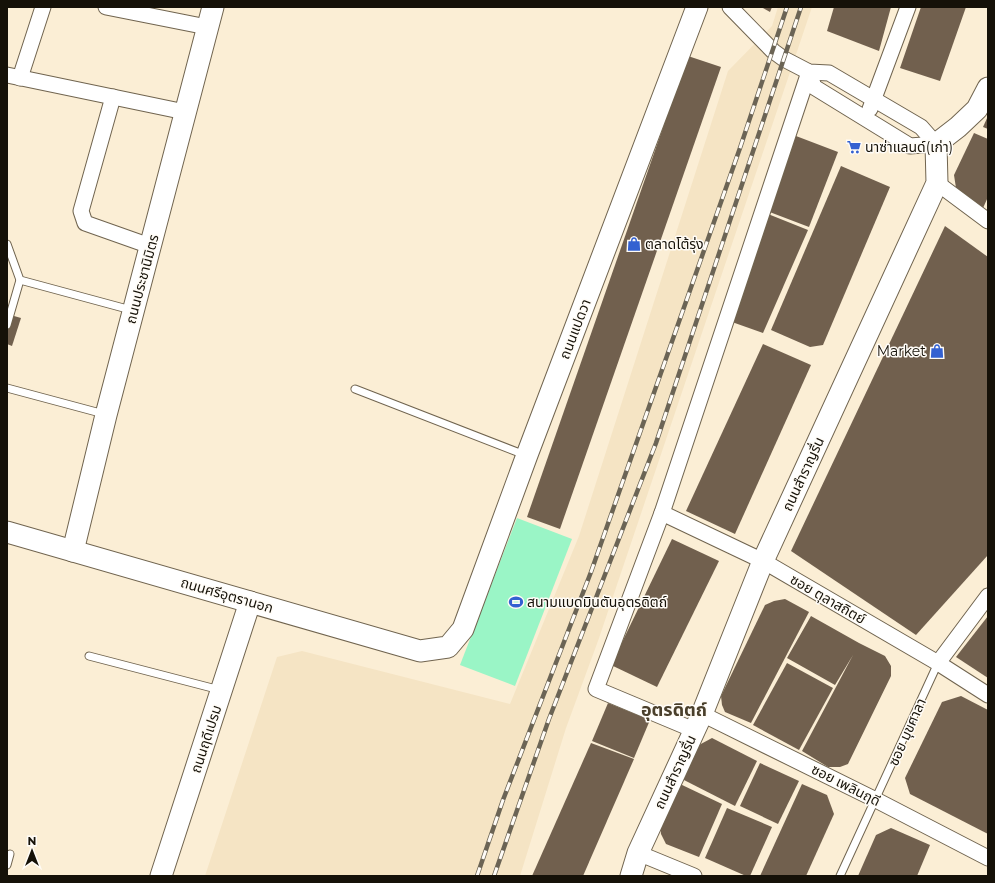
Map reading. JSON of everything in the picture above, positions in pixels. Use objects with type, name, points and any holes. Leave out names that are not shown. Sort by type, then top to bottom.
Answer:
[{"type":"street","points":[[43,7],[13,76],[185,112]]},
{"type":"street","points":[[106,7],[207,27]]},
{"type":"street","name":"ถนนประชานิมิตร","points":[[73,551],[106,415],[213,7]]},
{"type":"street","name":"ถนนแปดวา","points":[[448,647],[463,629],[697,7]]},
{"type":"street","points":[[730,7],[773,51],[809,72],[829,73],[921,127],[936,144]]},
{"type":"street","points":[[865,119],[874,100],[908,7]]},
{"type":"street","points":[[809,72],[814,87],[910,146],[936,144],[958,127],[977,109],[988,88]]},
{"type":"street","points":[[662,513],[809,72]]},
{"type":"street","points":[[113,97],[81,211],[82,217],[85,223],[150,246]]},
{"type":"street","name":"ถนนสำราญรื่น","points":[[630,876],[638,853],[698,722],[763,561],[937,183],[936,144]]},
{"type":"street","points":[[937,183],[988,222]]},
{"type":"street","name":"ซอย ตุลาสถิตย์","points":[[662,513],[763,561],[938,663],[988,695]]},
{"type":"street","name":"ซอย เพลินฤดี","points":[[662,513],[596,689],[698,722],[876,800],[988,858]]},
{"type":"street","name":"ถนนศรีอุตรานอก","points":[[7,532],[420,651],[448,647]]},
{"type":"street","name":"ซอย มุขศาลา","points":[[938,663],[988,596]]},
{"type":"street","name":"ถนนฤดีเปรม","points":[[161,876],[250,602]]},
{"type":"street","points":[[638,853],[694,876]]},
{"type":"lane","points":[[7,244],[20,280],[7,325]]},
{"type":"lane","points":[[20,280],[133,311]]},
{"type":"lane","points":[[7,388],[106,415]]},
{"type":"lane","points":[[355,389],[527,456]]},
{"type":"lane","points":[[89,656],[222,690]]},
{"type":"lane","name":"ซอย มุขศาลา","points":[[840,876],[938,663]]},
{"type":"lane","points":[[7,865],[10,854]]},
{"type":"shaded area","points":[[778,7],[812,7],[598,641],[566,728],[520,876],[205,876],[277,657],[302,651],[510,704],[579,536],[728,71],[772,26]]},
{"type":"green space","name":"สนามแบดมินตันอุตรดิตถ์","points":[[517,518],[572,539],[515,686],[460,665]]},
{"type":"building","points":[[761,7],[772,7],[770,12]]},
{"type":"building","points":[[834,7],[891,7],[879,51],[827,31]]},
{"type":"building","points":[[921,7],[966,7],[940,81],[900,68]]},
{"type":"building","points":[[688,56],[721,67],[560,529],[527,517]]},
{"type":"building","points":[[988,116],[988,129],[983,127]]},
{"type":"building","points":[[974,133],[988,139],[988,197],[983,208],[956,188],[954,175]]},
{"type":"building","points":[[796,136],[838,152],[809,227],[767,211]]},
{"type":"building","points":[[841,166],[890,187],[823,345],[810,347],[771,330]]},
{"type":"building","points":[[768,214],[808,230],[763,333],[732,322]]},
{"type":"building","name":"Market","points":[[945,226],[988,257],[988,555],[916,635],[791,551]]},
{"type":"building","points":[[7,314],[21,318],[12,346],[7,344]]},
{"type":"building","points":[[763,344],[811,365],[735,534],[686,511]]},
{"type":"building","points":[[672,539],[719,561],[657,687],[611,665]]},
{"type":"building","points":[[785,599],[809,612],[751,723],[725,712],[722,705],[721,696],[765,605],[774,601]]},
{"type":"building","points":[[811,616],[885,656],[891,666],[891,676],[848,764],[840,767],[828,767],[802,751],[853,655],[835,685],[787,658]]},
{"type":"building","points":[[988,616],[988,678],[956,657]]},
{"type":"building","points":[[787,663],[833,688],[799,750],[753,725]]},
{"type":"building","points":[[961,696],[988,710],[988,834],[910,794],[905,778],[942,702]]},
{"type":"building","points":[[608,703],[650,720],[634,758],[592,741]]},
{"type":"building","points":[[712,738],[757,761],[735,806],[682,779],[699,745]]},
{"type":"building","points":[[591,743],[634,759],[583,876],[532,876]]},
{"type":"building","points":[[760,763],[799,781],[778,824],[740,806]]},
{"type":"building","points":[[680,784],[722,804],[699,857],[666,844],[661,834],[660,824]]},
{"type":"building","points":[[802,784],[827,795],[834,814],[806,876],[760,876]]},
{"type":"building","points":[[727,808],[772,827],[750,876],[746,876],[705,858]]},
{"type":"building","points":[[891,828],[930,845],[917,876],[858,876],[876,835]]},
{"type":"railway","points":[[477,876],[503,800],[591,572],[740,148],[787,7]]},
{"type":"railway","points":[[494,876],[549,719],[656,443],[801,7]]},
{"type":"place","name":"นาซ่าแลนด์(เก่า)","points":[[854,147]]},
{"type":"place","name":"ตลาดโต้รุ่ง","points":[[634,244]]},
{"type":"place","name":"Market","points":[[937,351]]},
{"type":"place","name":"สนามแบดมินตันอุตรดิตถ์","points":[[516,602]]},
{"type":"district","name":"อุตรดิตถ์","points":[[674,710]]}]
